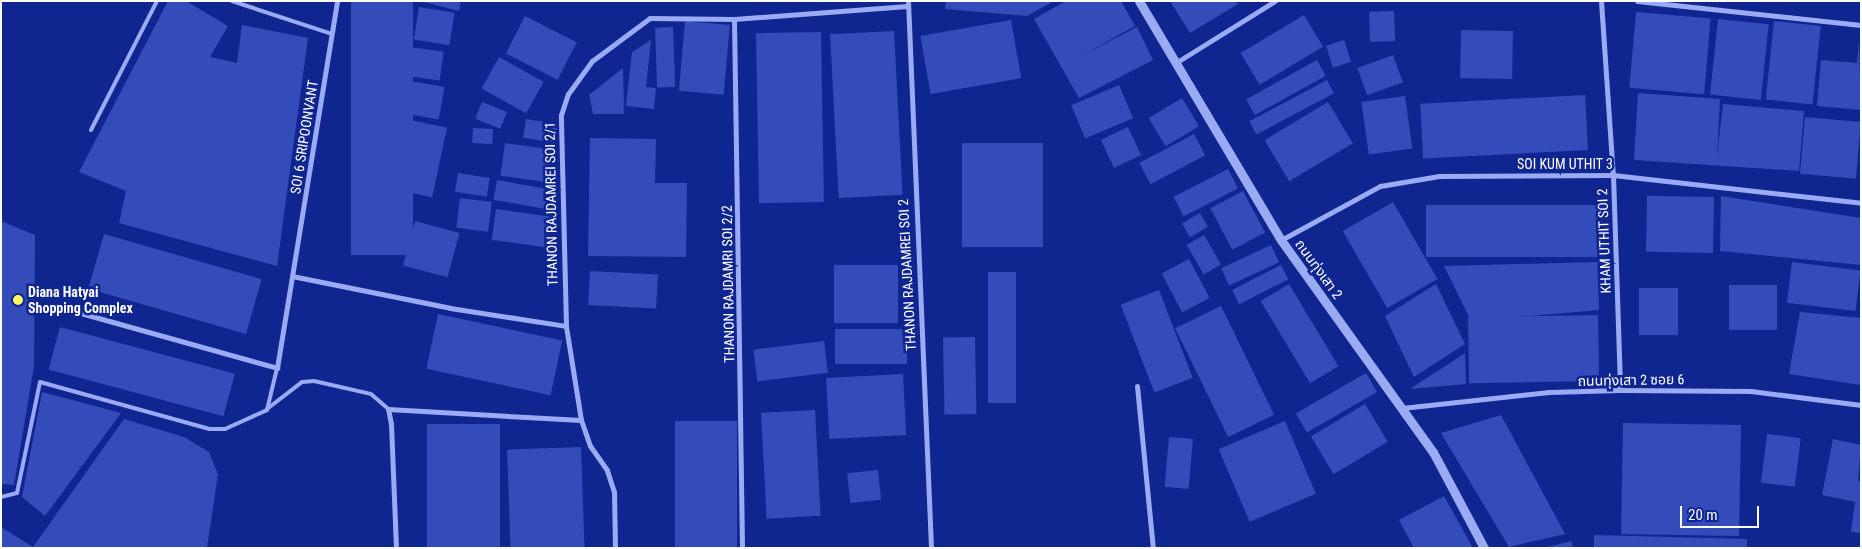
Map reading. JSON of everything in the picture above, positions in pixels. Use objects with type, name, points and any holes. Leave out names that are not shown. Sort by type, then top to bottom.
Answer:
[{"type":"street","name":"SOI 6 SRIPOONVANT","points":[[276,368],[338,1]]},
{"type":"street","name":"ถนนทุ่งเสา 2","points":[[1139,1],[1282,240],[1433,452],[1484,548]]},
{"type":"street","points":[[1177,62],[1275,1]]},
{"type":"street","name":"KHAM UTHIT SOI 2","points":[[1602,1],[1613,175],[1620,390]]},
{"type":"street","points":[[1637,1],[1861,24]]},
{"type":"street","name":"THANON RAJDAMREI SOI 2/1","points":[[614,548],[612,485],[607,470],[590,446],[581,420],[566,326],[561,115],[568,94],[592,62],[650,18],[734,20],[908,4]]},
{"type":"street","name":"THANON RAJDAMREI SOI 2","points":[[908,4],[931,548]]},
{"type":"street","name":"THANON RAJDAMRI SOI 2/2","points":[[734,20],[742,548]]},
{"type":"street","name":"SOI KUM UTHIT 3","points":[[1282,240],[1380,186],[1439,176],[1613,175],[1861,203]]},
{"type":"street","points":[[292,276],[450,308],[566,326]]},
{"type":"street","points":[[77,312],[276,368]]},
{"type":"street","points":[[1137,386],[1153,548]]},
{"type":"street","name":"ถนนทุ่งเสา 2 ซอย 6","points":[[1402,408],[1549,392],[1620,390],[1751,391],[1861,405]]},
{"type":"street","points":[[396,548],[391,424],[388,409],[581,420]]},
{"type":"lane","points":[[91,130],[157,1]]},
{"type":"lane","points":[[232,1],[332,34]]},
{"type":"lane","points":[[266,410],[276,368]]},
{"type":"lane","points":[[1,497],[17,493],[40,382],[210,429],[225,429],[266,410],[302,382],[314,381],[371,394],[388,409]]},
{"type":"building","points":[[168,1],[186,1],[228,26],[210,57],[237,63],[242,25],[308,38],[277,266],[119,223],[126,191],[79,172]]},
{"type":"building","points":[[351,1],[413,1],[413,255],[351,255]]},
{"type":"building","points":[[420,1],[461,1],[459,11]]},
{"type":"building","points":[[946,1],[1054,1],[1027,16],[945,9]]},
{"type":"building","points":[[1066,1],[1121,1],[1135,26],[1081,56],[1137,27],[1153,60],[1079,98],[1034,19]]},
{"type":"building","points":[[1170,1],[1236,1],[1238,4],[1190,33]]},
{"type":"building","points":[[419,7],[455,13],[449,45],[414,40]]},
{"type":"building","points":[[1394,11],[1395,41],[1370,42],[1369,12]]},
{"type":"building","points":[[1636,12],[1711,19],[1704,94],[1629,88]]},
{"type":"building","points":[[1304,15],[1323,47],[1260,85],[1241,53]]},
{"type":"building","points":[[525,16],[577,42],[558,80],[506,53]]},
{"type":"building","points":[[1718,19],[1769,24],[1761,100],[1710,95]]},
{"type":"building","points":[[1011,20],[1021,78],[931,94],[920,36]]},
{"type":"building","points":[[685,21],[730,25],[724,95],[679,91]]},
{"type":"building","points":[[1774,21],[1821,26],[1812,104],[1766,100]]},
{"type":"building","points":[[673,27],[675,87],[657,88],[655,28]]},
{"type":"building","points":[[1461,30],[1513,31],[1512,79],[1460,78]]},
{"type":"building","points":[[894,31],[903,195],[839,198],[830,34]]},
{"type":"building","points":[[821,32],[824,202],[759,203],[756,33]]},
{"type":"building","points":[[651,40],[646,87],[656,88],[654,109],[626,106],[632,52]]},
{"type":"building","points":[[1344,40],[1351,62],[1333,68],[1326,46]]},
{"type":"building","points":[[1859,41],[1861,110],[1817,106],[1821,60],[1857,63]]},
{"type":"building","points":[[410,47],[444,52],[440,80],[406,76]]},
{"type":"building","points":[[1393,55],[1403,82],[1367,95],[1357,68]]},
{"type":"building","points":[[499,57],[544,82],[526,113],[482,88]]},
{"type":"building","points":[[1317,60],[1326,76],[1255,115],[1246,99]]},
{"type":"building","points":[[623,68],[624,114],[593,114],[589,95]]},
{"type":"building","points":[[1327,80],[1334,93],[1256,135],[1249,121]]},
{"type":"building","points":[[410,81],[444,87],[439,120],[404,113]]},
{"type":"building","points":[[1119,85],[1133,118],[1085,138],[1071,105]]},
{"type":"building","points":[[1638,93],[1720,99],[1717,156],[1723,104],[1804,111],[1799,171],[1634,160]]},
{"type":"building","points":[[1585,95],[1588,150],[1423,159],[1420,104]]},
{"type":"building","points":[[1405,96],[1412,148],[1369,155],[1361,102]]},
{"type":"building","points":[[1182,98],[1199,126],[1166,146],[1149,118]]},
{"type":"building","points":[[482,102],[507,112],[500,129],[475,119]]},
{"type":"building","points":[[1328,102],[1353,143],[1289,181],[1265,140]]},
{"type":"building","points":[[1805,117],[1861,122],[1856,179],[1800,174]]},
{"type":"building","points":[[401,118],[447,128],[432,197],[386,187]]},
{"type":"building","points":[[526,119],[558,124],[555,143],[523,138]]},
{"type":"building","points":[[1128,127],[1141,155],[1114,168],[1101,140]]},
{"type":"building","points":[[473,128],[493,129],[492,144],[472,143]]},
{"type":"building","points":[[1194,134],[1205,155],[1151,184],[1139,163]]},
{"type":"building","points":[[590,138],[656,139],[655,183],[687,183],[686,257],[588,256]]},
{"type":"building","points":[[505,143],[554,150],[549,182],[500,176]]},
{"type":"building","points":[[962,143],[1043,143],[1043,247],[962,247]]},
{"type":"building","points":[[1228,169],[1238,189],[1184,216],[1174,197]]},
{"type":"building","points":[[458,173],[490,178],[487,197],[455,192]]},
{"type":"building","points":[[497,180],[552,190],[549,209],[494,200]]},
{"type":"building","points":[[1243,191],[1265,232],[1232,250],[1210,208]]},
{"type":"building","points":[[1647,196],[1714,197],[1713,253],[1646,252]]},
{"type":"building","points":[[1721,196],[1861,218],[1861,265],[1720,251]]},
{"type":"building","points":[[460,198],[492,202],[488,232],[456,228]]},
{"type":"building","points":[[1393,202],[1438,279],[1387,308],[1343,231]]},
{"type":"building","points":[[1426,205],[1599,205],[1599,257],[1426,257]]},
{"type":"building","points":[[496,209],[552,217],[548,248],[492,240]]},
{"type":"building","points":[[1200,213],[1208,227],[1190,237],[1182,224]]},
{"type":"building","name":"Diana Hatyai Shopping Complex","points":[[1,221],[35,235],[34,366],[14,485],[1,484]]},
{"type":"building","points":[[415,221],[459,233],[448,277],[403,265]]},
{"type":"building","points":[[104,234],[262,279],[246,334],[88,289]]},
{"type":"building","points":[[1204,235],[1221,264],[1204,274],[1187,245]]},
{"type":"building","points":[[1271,245],[1279,262],[1229,285],[1221,268]]},
{"type":"building","points":[[1189,259],[1210,298],[1182,312],[1162,274]]},
{"type":"building","points":[[1598,262],[1599,310],[1471,321],[1444,266]]},
{"type":"building","points":[[1792,262],[1860,270],[1855,311],[1787,303]]},
{"type":"building","points":[[834,265],[898,265],[898,323],[834,323]]},
{"type":"building","points":[[1281,265],[1288,279],[1239,304],[1232,290]]},
{"type":"building","points":[[590,271],[658,275],[656,309],[588,305]]},
{"type":"building","points":[[988,272],[1016,272],[1016,403],[988,403]]},
{"type":"building","points":[[1289,284],[1338,366],[1310,383],[1261,301]]},
{"type":"building","points":[[1436,284],[1465,344],[1414,377],[1385,316]]},
{"type":"building","points":[[1729,285],[1777,285],[1777,330],[1729,330]]},
{"type":"building","points":[[1639,288],[1678,288],[1678,335],[1639,335]]},
{"type":"building","points":[[1159,290],[1193,378],[1154,392],[1121,305]]},
{"type":"building","points":[[1221,306],[1274,415],[1228,437],[1175,328]]},
{"type":"building","points":[[1800,312],[1861,318],[1861,385],[1789,374]]},
{"type":"building","points":[[438,314],[562,340],[551,395],[426,369]]},
{"type":"building","points":[[1598,315],[1599,381],[1469,383],[1468,317]]},
{"type":"building","points":[[60,327],[235,374],[223,416],[49,370]]},
{"type":"building","points":[[835,329],[907,329],[907,364],[835,364]]},
{"type":"building","points":[[975,337],[976,414],[944,415],[943,338]]},
{"type":"building","points":[[824,341],[828,373],[757,381],[754,350]]},
{"type":"building","points":[[1465,353],[1466,384],[1410,389]]},
{"type":"building","points":[[1366,373],[1377,392],[1307,433],[1296,414]]},
{"type":"building","points":[[903,374],[906,435],[829,439],[826,378]]},
{"type":"building","points":[[42,392],[121,413],[45,516],[22,497]]},
{"type":"building","points":[[1365,404],[1388,442],[1334,474],[1311,436]]},
{"type":"building","points":[[815,410],[821,516],[767,519],[761,413]]},
{"type":"building","points":[[1501,415],[1565,534],[1509,547],[1441,433]]},
{"type":"building","points":[[124,419],[184,437],[209,452],[218,474],[207,548],[1,548],[1,527],[33,547]]},
{"type":"building","points":[[675,421],[737,421],[737,548],[675,548]]},
{"type":"building","points":[[1285,421],[1316,494],[1250,522],[1219,449]]},
{"type":"building","points":[[1623,423],[1741,425],[1739,536],[1621,534]]},
{"type":"building","points":[[427,424],[500,424],[500,548],[427,548]]},
{"type":"building","points":[[1767,434],[1801,438],[1795,487],[1761,483]]},
{"type":"building","points":[[1169,437],[1193,439],[1189,489],[1165,487]]},
{"type":"building","points":[[1833,439],[1861,445],[1858,481],[1861,481],[1861,533],[1851,532],[1855,502],[1822,495]]},
{"type":"building","points":[[581,447],[585,548],[510,548],[507,450]]},
{"type":"building","points":[[878,470],[881,500],[850,503],[847,473]]},
{"type":"building","points":[[1444,496],[1473,548],[1414,548],[1399,520]]},
{"type":"building","points":[[1594,535],[1747,539],[1747,548],[1594,548]]},
{"type":"building","points":[[1571,541],[1573,548],[1548,548],[1548,547]]},
{"type":"place","name":"Diana Hatyai Shopping Complex","points":[[18,300]]}]
